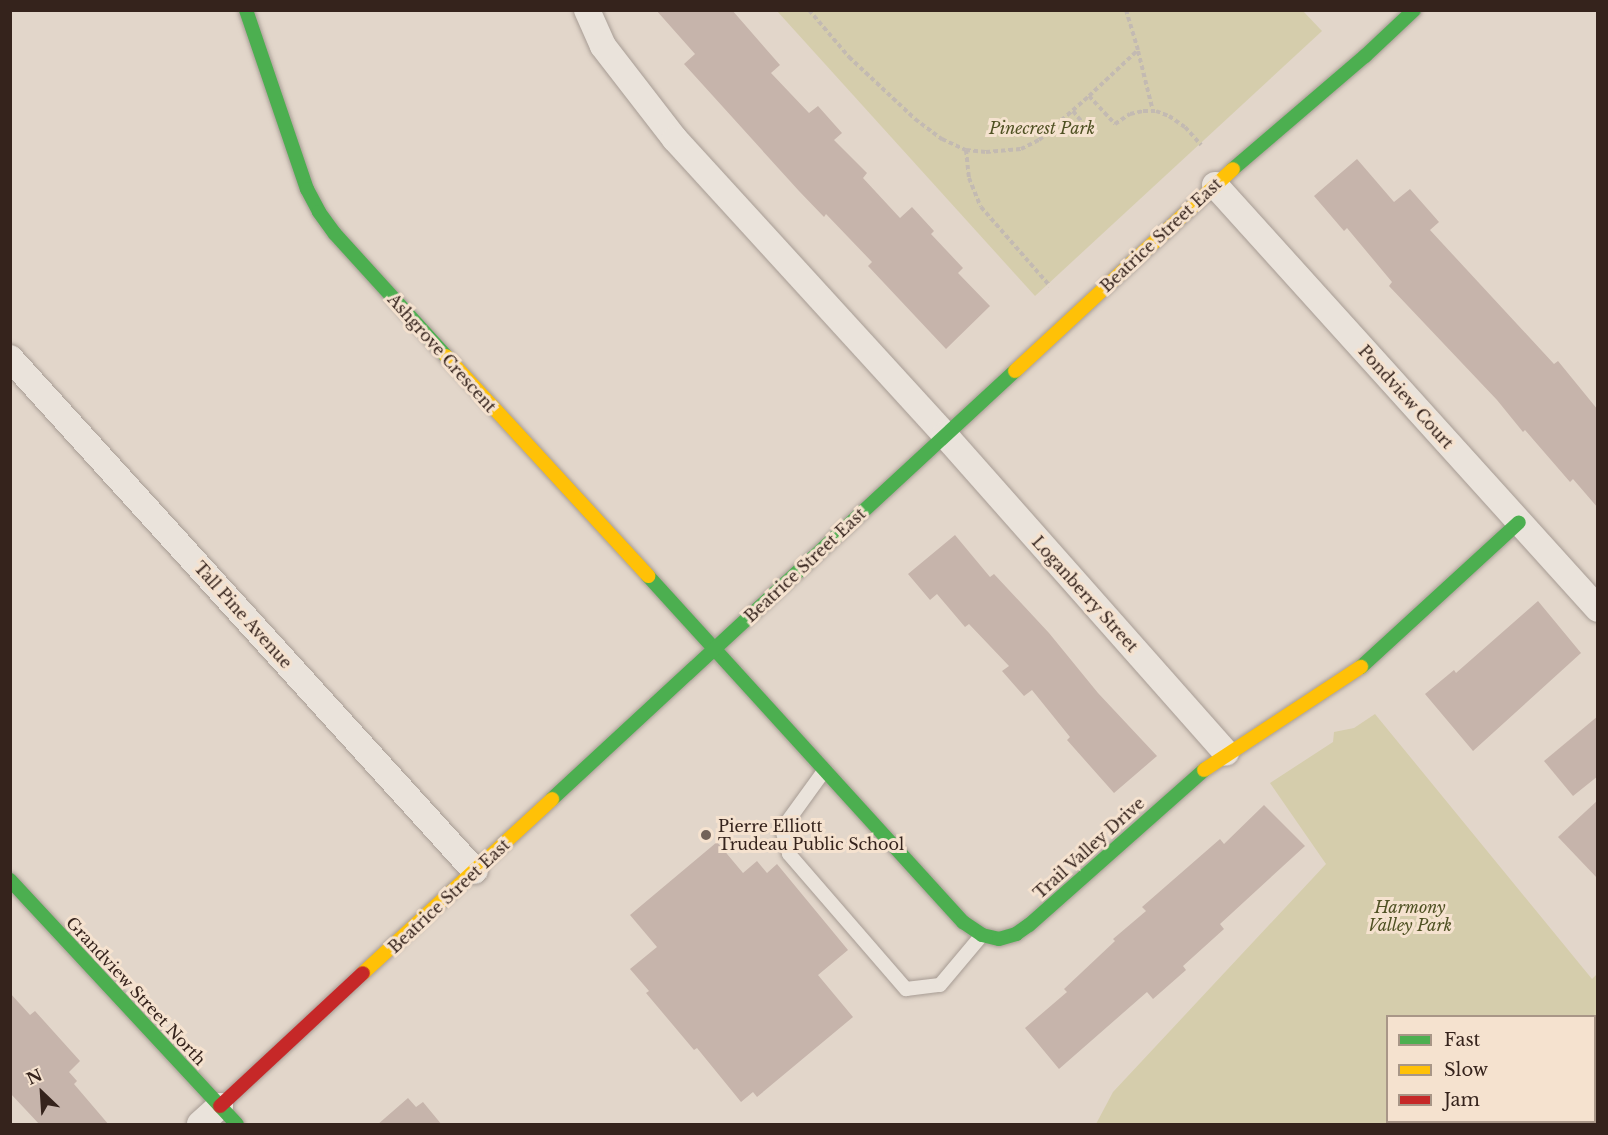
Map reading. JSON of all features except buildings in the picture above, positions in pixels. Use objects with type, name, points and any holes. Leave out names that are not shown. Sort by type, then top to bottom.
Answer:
[{"type":"street","name":"Ashgrove Crescent","points":[[246,10],[305,183],[326,224],[597,524],[715,648]]},
{"type":"street","points":[[587,10],[603,46],[634,89],[675,139],[945,435]]},
{"type":"street","name":"Beatrice Street East","points":[[200,1125],[1215,185],[1414,10]]},
{"type":"street","name":"Pondview Court","points":[[1215,185],[1598,609]]},
{"type":"street","name":"Tall Pine Avenue","points":[[10,358],[475,871]]},
{"type":"street","name":"Loganberry Street","points":[[945,435],[1226,753]]},
{"type":"street","name":"Trail Valley Drive","points":[[982,935],[999,939],[1016,934],[1029,925],[1184,785],[1226,753],[1347,679],[1398,637],[1519,522]]},
{"type":"street","points":[[715,648],[963,922],[982,935]]},
{"type":"street","name":"Grandview Street North","points":[[10,880],[237,1125]]},
{"type":"lane","points":[[826,769],[782,829],[789,854],[906,989],[940,984],[982,935]]},
{"type":"path","points":[[809,10],[849,57],[915,119],[942,139],[966,150],[986,152],[1021,149],[1040,140],[1138,50]]},
{"type":"path","points":[[1126,10],[1153,111]]},
{"type":"path","points":[[1089,96],[1115,124],[1130,114],[1153,111],[1169,116],[1185,127],[1201,146]]},
{"type":"path","points":[[1072,111],[1087,128]]},
{"type":"path","points":[[966,150],[969,178],[981,207],[1050,286]]},
{"type":"green space","name":"Pinecrest Park","points":[[777,11],[1303,11],[1322,31],[1035,296]]},
{"type":"green space","name":"Harmony Valley Park","points":[[1375,714],[1592,979],[1597,974],[1597,1124],[1096,1124],[1113,1092],[1326,864],[1270,783],[1333,742],[1334,732],[1354,728]]},
{"type":"traffic: fast","points":[[246,10],[307,189],[319,212],[335,234],[446,356]]},
{"type":"traffic: fast","points":[[1233,169],[1365,56],[1414,10]]},
{"type":"traffic: fast","points":[[552,799],[1015,371]]},
{"type":"traffic: fast","points":[[1361,667],[1519,522]]},
{"type":"traffic: fast","points":[[648,576],[963,922],[982,935],[999,939],[1016,934],[1029,925],[1204,770]]},
{"type":"traffic: fast","points":[[10,880],[237,1124]]},
{"type":"traffic: slow","points":[[1015,371],[1233,169]]},
{"type":"traffic: slow","points":[[446,356],[648,576]]},
{"type":"traffic: slow","points":[[1204,770],[1361,667]]},
{"type":"traffic: slow","points":[[363,973],[552,799]]},
{"type":"traffic: jam","points":[[220,1106],[363,973]]},
{"type":"place","name":"Pierre Elliott Trudeau Public School","points":[[706,835]]}]
